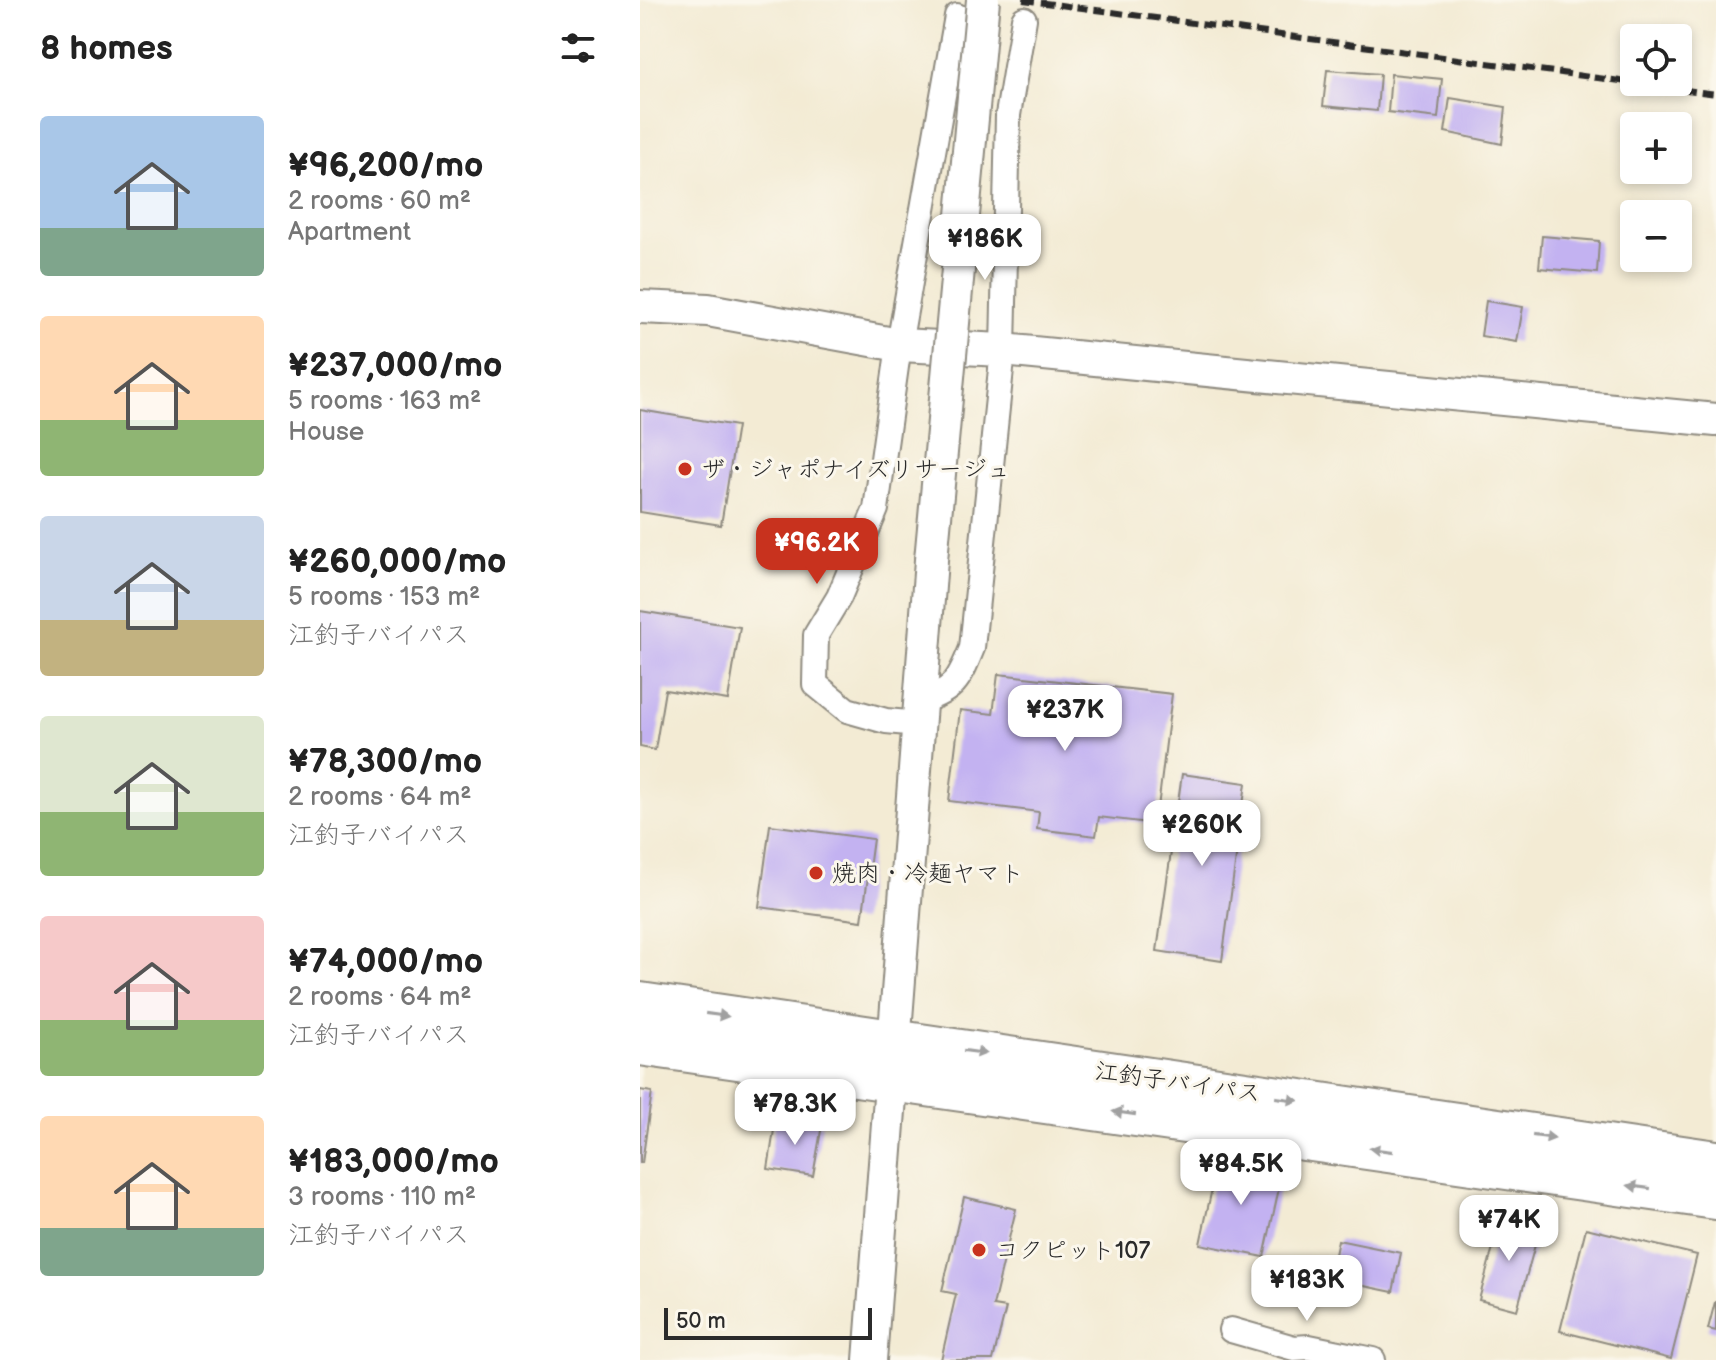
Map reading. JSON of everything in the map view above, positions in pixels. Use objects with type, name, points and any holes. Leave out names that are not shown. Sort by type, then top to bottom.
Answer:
[{"type":"highway","name":"江釣子バイパス","points":[[640,1004],[893,1060],[1716,1198]]},
{"type":"highway","name":"江釣子バイパス","points":[[640,1044],[893,1060],[1716,1162]]},
{"type":"street","points":[[970,8],[899,345],[876,509],[839,597],[816,635],[815,684],[847,710],[886,721],[920,712],[958,681],[972,648],[1003,350],[1008,115],[1024,19]]},
{"type":"street","points":[[870,1360],[970,8]]},
{"type":"street","points":[[640,307],[708,310],[899,345],[1003,350],[1716,420]]},
{"type":"street","points":[[1231,1330],[1308,1353],[1373,1360]]},
{"type":"building","points":[[1327,70],[1380,74],[1377,111],[1323,106]]},
{"type":"building","points":[[1391,74],[1442,79],[1438,118],[1388,112]]},
{"type":"building","points":[[1450,98],[1506,107],[1502,144],[1445,132]]},
{"type":"building","points":[[1542,236],[1599,241],[1597,273],[1539,268]]},
{"type":"building","points":[[1486,301],[1523,307],[1517,342],[1481,336]]},
{"type":"building","name":"ザ・ジャポナイズリサージュ","points":[[640,410],[737,426],[721,525],[640,512]]},
{"type":"building","points":[[640,611],[740,627],[728,700],[665,690],[655,750],[640,747]]},
{"type":"building","points":[[998,674],[1172,694],[1156,824],[1099,817],[1096,836],[1037,829],[1039,812],[949,801],[960,710],[993,714]]},
{"type":"building","points":[[1182,774],[1246,783],[1222,961],[1157,951]]},
{"type":"building","name":"焼肉・冷麺ヤマト","points":[[770,825],[873,839],[862,921],[759,907]]},
{"type":"building","points":[[640,1090],[652,1092],[642,1163],[640,1163]]},
{"type":"building","points":[[776,1117],[822,1125],[813,1176],[768,1169]]},
{"type":"building","points":[[1219,1156],[1283,1170],[1264,1257],[1200,1244]]},
{"type":"building","name":"コクピット107","points":[[964,1197],[1016,1209],[993,1306],[1006,1308],[993,1360],[941,1360],[956,1294],[942,1291]]},
{"type":"building","points":[[1501,1217],[1540,1227],[1517,1310],[1479,1300]]},
{"type":"building","points":[[1586,1228],[1697,1255],[1671,1359],[1560,1331]]},
{"type":"building","points":[[1338,1240],[1401,1253],[1393,1292],[1330,1279]]},
{"type":"building","points":[[1716,1302],[1716,1331],[1708,1329]]},
{"type":"railway","points":[[1023,0],[1716,94]]},
{"type":"place","name":"ザ・ジャポナイズリサージュ","points":[[685,469]]},
{"type":"place","name":"焼肉・冷麺ヤマト","points":[[816,873]]},
{"type":"place","name":"コクピット107","points":[[979,1250]]}]
